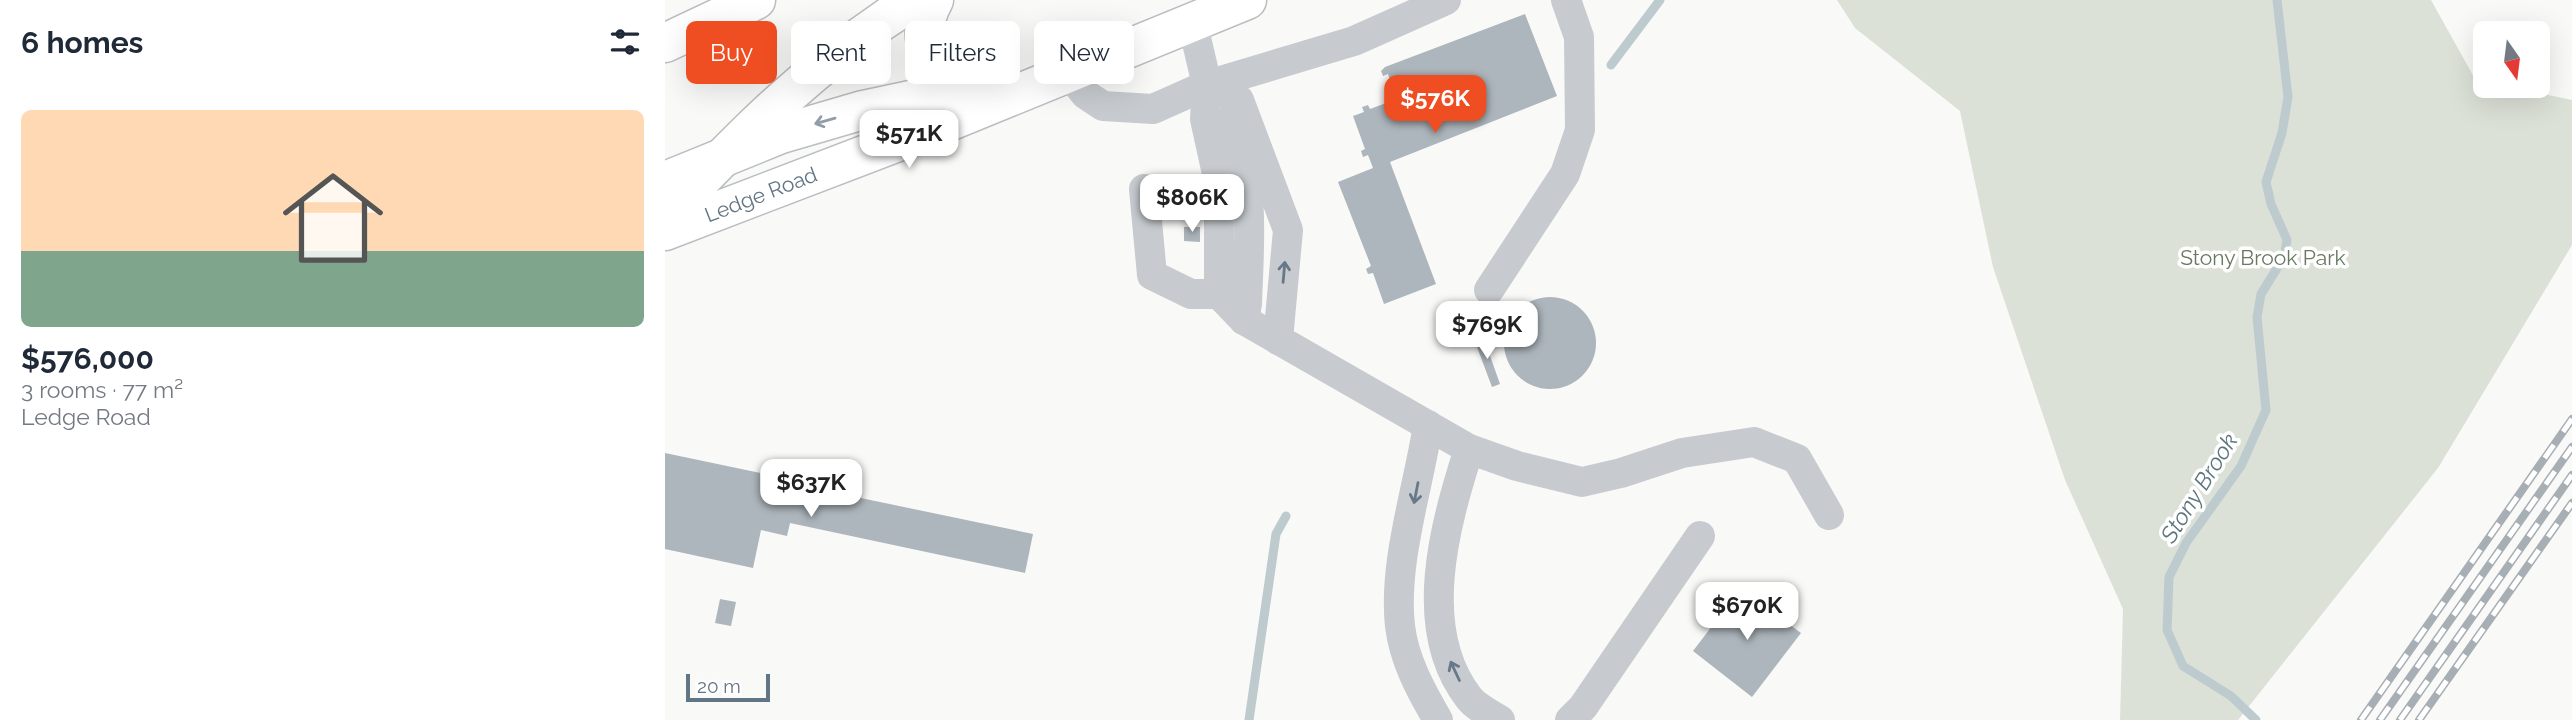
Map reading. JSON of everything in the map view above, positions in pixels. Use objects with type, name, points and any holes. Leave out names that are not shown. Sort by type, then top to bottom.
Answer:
[{"type":"main road","points":[[665,43],[756,0]]},
{"type":"main road","points":[[665,218],[722,156],[809,74],[914,0]]},
{"type":"main road","points":[[934,0],[925,23],[926,50],[941,73],[966,89]]},
{"type":"main road","name":"Ledge Road","points":[[1134,46],[1247,0]]},
{"type":"main road","name":"Ledge Road","points":[[665,181],[781,134],[863,110],[1034,72]]},
{"type":"main road","name":"Ledge Road","points":[[665,231],[1041,84]]},
{"type":"lane","points":[[1079,84],[1103,106],[1153,109],[1207,85],[1354,41],[1446,0]]},
{"type":"lane","points":[[1489,290],[1507,268],[1565,174],[1580,130],[1579,37],[1566,0]]},
{"type":"lane","points":[[1192,21],[1207,85],[1205,120],[1219,183],[1219,294],[1244,320],[1469,449],[1517,466],[1582,482],[1621,473],[1682,453],[1753,442],[1797,459],[1829,515]]},
{"type":"lane","points":[[1207,85],[1221,104],[1238,140],[1250,203],[1247,304],[1244,320]]},
{"type":"lane","points":[[1207,85],[1239,100],[1288,230],[1278,340]]},
{"type":"lane","points":[[1144,189],[1152,275],[1191,294],[1219,294]]},
{"type":"lane","points":[[1428,425],[1400,573],[1400,628],[1416,683],[1438,720]]},
{"type":"lane","points":[[1469,449],[1456,490],[1441,569],[1439,623],[1452,669],[1470,700],[1500,720]]},
{"type":"lane","points":[[1570,720],[1583,707],[1700,536]]},
{"type":"green space","name":"Stony Brook Park","points":[[1837,0],[2431,0],[2473,75],[2473,98],[2550,98],[2550,95],[2572,100],[2572,245],[2438,468],[2238,720],[2120,720],[2123,609],[2065,480],[1993,267],[1960,111],[1855,28]]},
{"type":"building","points":[[1525,14],[1557,96],[1390,162],[1436,284],[1384,304],[1373,273],[1368,274],[1366,269],[1371,266],[1338,182],[1373,168],[1368,155],[1363,157],[1361,151],[1365,149],[1353,116],[1364,112],[1362,107],[1368,105],[1370,109],[1397,99],[1388,74],[1383,76],[1381,71],[1385,67]]},
{"type":"building","points":[[1184,227],[1200,227],[1200,242],[1184,241]]},
{"type":"building","points":[[1550,297],[1568,300],[1583,310],[1593,325],[1596,343],[1593,361],[1583,376],[1568,386],[1550,389],[1532,386],[1517,376],[1507,361],[1504,343],[1507,325],[1517,310],[1532,300]]},
{"type":"building","points":[[1483,336],[1500,384],[1492,387],[1474,339]]},
{"type":"building","points":[[665,453],[770,475],[770,479],[1033,534],[1025,573],[790,523],[787,536],[761,530],[753,568],[665,549]]},
{"type":"building","points":[[1741,588],[1801,633],[1752,697],[1693,651]]},
{"type":"building","points":[[720,599],[736,602],[731,626],[715,623]]},
{"type":"waterway","points":[[1611,65],[1660,0]]},
{"type":"waterway","name":"Stony Brook","points":[[2256,720],[2231,696],[2183,666],[2167,630],[2169,577],[2186,543],[2241,466],[2266,410],[2257,317],[2261,294],[2284,257],[2287,240],[2271,204],[2266,182],[2282,133],[2288,97],[2277,0]]},
{"type":"waterway","points":[[1249,720],[1276,534],[1286,516]]},
{"type":"railway","points":[[2361,720],[2572,419]]},
{"type":"railway","points":[[2380,720],[2572,447]]},
{"type":"railway","points":[[2400,720],[2572,475]]},
{"type":"railway","points":[[2419,720],[2572,503]]}]
